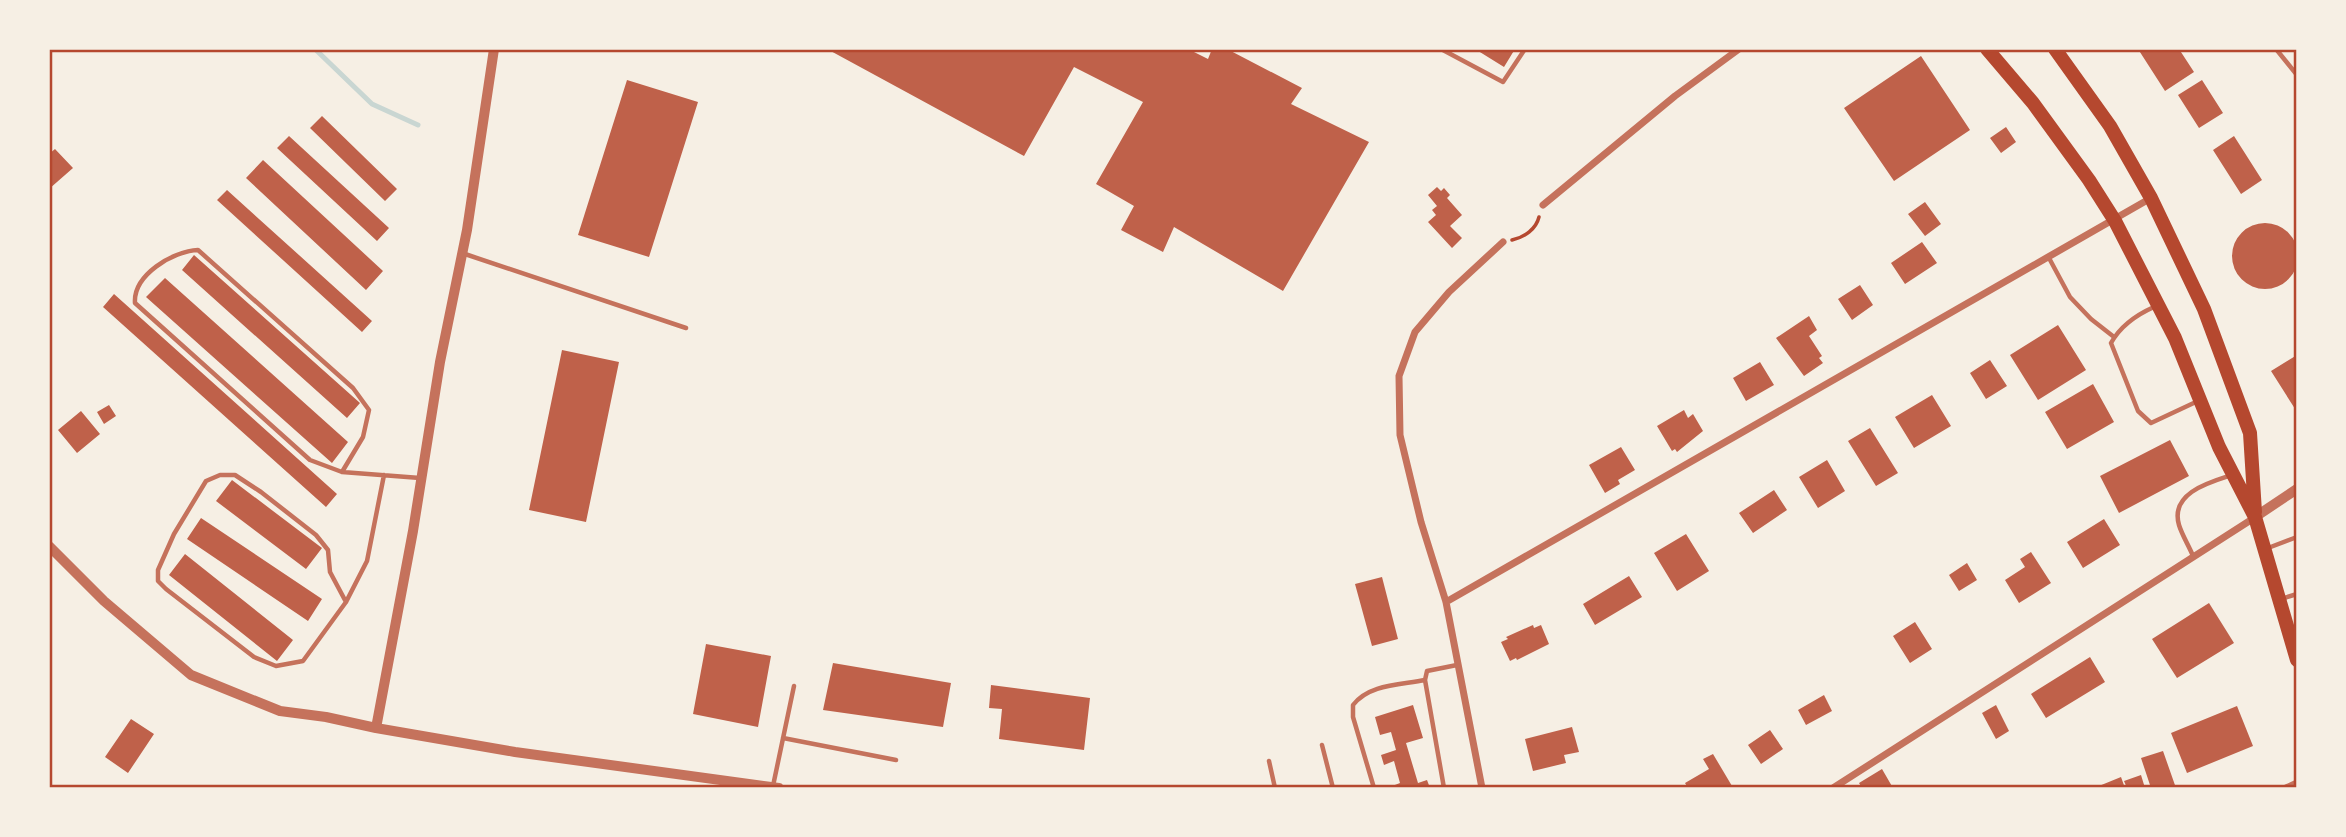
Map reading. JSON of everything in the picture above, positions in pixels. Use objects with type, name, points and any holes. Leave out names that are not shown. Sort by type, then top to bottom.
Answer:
[{"type":"main road","points":[[1987,49],[2062,141],[2115,220],[2175,338],[2199,401],[2255,517],[2297,660]]},
{"type":"main road","points":[[2055,49],[2110,125],[2151,198],[2204,309],[2250,433],[2255,517]]},
{"type":"street","points":[[376,728],[440,362],[463,254],[494,49]]},
{"type":"street","points":[[1543,205],[1675,96],[1739,49]]},
{"type":"street","points":[[1446,602],[2151,198]]},
{"type":"street","points":[[1482,788],[1446,602],[1421,522],[1400,435],[1399,376],[1415,332],[1449,292],[1503,243]]},
{"type":"street","points":[[1833,788],[2297,489]]},
{"type":"street","points":[[49,546],[104,601],[191,675],[281,711],[515,752],[779,788]]},
{"type":"street","points":[[2286,788],[2297,783]]},
{"type":"lane","points":[[1441,49],[1503,82],[1525,49]]},
{"type":"lane","points":[[2284,49],[2277,51],[2297,75]]},
{"type":"lane","points":[[342,472],[363,437],[369,410],[353,388],[198,250],[171,256],[139,283],[135,303],[310,460],[342,472],[421,478]]},
{"type":"lane","points":[[463,254],[686,328]]},
{"type":"lane","points":[[2049,258],[2070,297],[2091,319],[2114,337]]},
{"type":"lane","points":[[2158,305],[2140,313],[2118,330],[2111,343],[2138,411],[2151,424],[2199,401]]},
{"type":"lane","points":[[2194,557],[2178,523],[2178,507],[2188,494],[2206,483],[2252,470]]},
{"type":"lane","points":[[346,602],[330,572],[328,550],[316,535],[235,475],[220,475],[206,481],[174,534],[158,570],[158,581],[166,589],[254,657],[276,666],[303,661],[346,602],[367,561],[384,475]]},
{"type":"lane","points":[[2265,549],[2297,537]]},
{"type":"lane","points":[[2279,600],[2297,594]]},
{"type":"lane","points":[[1444,788],[1425,680],[1427,671],[1457,665]]},
{"type":"lane","points":[[1374,788],[1353,717],[1353,705],[1361,694],[1371,690],[1425,680]]},
{"type":"lane","points":[[773,787],[794,686]]},
{"type":"lane","points":[[783,738],[896,760]]},
{"type":"lane","points":[[1322,745],[1333,788]]},
{"type":"lane","points":[[1269,761],[1275,788]]},
{"type":"path","points":[[1503,243],[1520,238],[1537,226],[1543,205]]},
{"type":"building","points":[[827,49],[1188,49],[1208,59],[1212,49],[1227,49],[1302,88],[1291,104],[1369,142],[1283,291],[1174,227],[1163,252],[1121,230],[1134,206],[1096,184],[1143,102],[1074,67],[1024,156]]},
{"type":"building","points":[[1475,49],[1515,49],[1504,67]]},
{"type":"building","points":[[2138,49],[2179,49],[2194,72],[2165,91]]},
{"type":"building","points":[[1921,56],[1970,130],[1894,181],[1844,108]]},
{"type":"building","points":[[627,80],[698,102],[649,257],[578,235]]},
{"type":"building","points":[[2202,80],[2223,113],[2199,128],[2178,95]]},
{"type":"building","points":[[322,116],[397,189],[385,201],[310,128]]},
{"type":"building","points":[[2006,127],[2016,142],[2001,153],[1990,138]]},
{"type":"building","points":[[289,136],[389,228],[377,241],[277,148]]},
{"type":"building","points":[[2234,136],[2262,180],[2241,194],[2213,150]]},
{"type":"building","points":[[55,149],[73,168],[49,189],[49,154]]},
{"type":"building","points":[[263,160],[383,271],[366,290],[246,178]]},
{"type":"building","points":[[1437,187],[1441,191],[1444,188],[1450,195],[1447,198],[1462,215],[1450,226],[1462,238],[1452,248],[1428,222],[1436,215],[1432,210],[1437,206],[1428,195]]},
{"type":"building","points":[[227,190],[372,321],[362,332],[217,200]]},
{"type":"building","points":[[1925,202],[1941,224],[1925,236],[1908,214]]},
{"type":"building","points":[[2259,223],[2271,223],[2283,228],[2293,238],[2298,256],[2296,269],[2283,284],[2271,289],[2259,289],[2247,284],[2237,274],[2232,262],[2232,250],[2237,238],[2247,228]]},
{"type":"building","points":[[1922,242],[1937,263],[1905,284],[1891,263]]},
{"type":"building","points":[[194,255],[360,403],[347,418],[182,270]]},
{"type":"building","points":[[165,278],[348,442],[332,463],[146,297]]},
{"type":"building","points":[[1860,285],[1873,305],[1852,320],[1838,299]]},
{"type":"building","points":[[114,294],[337,494],[326,507],[103,307]]},
{"type":"building","points":[[1809,316],[1817,330],[1809,336],[1822,356],[1819,358],[1823,363],[1804,376],[1776,338]]},
{"type":"building","points":[[2058,325],[2086,370],[2038,400],[2010,355]]},
{"type":"building","points":[[562,350],[619,362],[586,522],[529,510]]},
{"type":"building","points":[[2297,355],[2297,412],[2271,371]]},
{"type":"building","points":[[1990,360],[2007,386],[1986,399],[1970,373]]},
{"type":"building","points":[[1760,362],[1774,385],[1746,401],[1733,378]]},
{"type":"building","points":[[2093,384],[2114,422],[2067,449],[2045,412]]},
{"type":"building","points":[[1932,395],[1951,426],[1914,448],[1895,417]]},
{"type":"building","points":[[109,405],[116,416],[104,424],[97,412]]},
{"type":"building","points":[[1684,410],[1688,418],[1693,414],[1703,431],[1677,452],[1675,449],[1672,451],[1657,426]]},
{"type":"building","points":[[81,411],[100,434],[77,453],[58,430]]},
{"type":"building","points":[[1870,428],[1898,473],[1876,486],[1848,441]]},
{"type":"building","points":[[2170,440],[2189,476],[2119,513],[2100,476]]},
{"type":"building","points":[[1621,447],[1635,470],[1618,480],[1620,484],[1605,493],[1589,465]]},
{"type":"building","points":[[1827,460],[1845,491],[1818,508],[1799,477]]},
{"type":"building","points":[[232,480],[322,548],[306,569],[216,501]]},
{"type":"building","points":[[1774,490],[1787,510],[1753,533],[1739,513]]},
{"type":"building","points":[[201,518],[322,599],[308,621],[187,539]]},
{"type":"building","points":[[2104,519],[2120,545],[2083,568],[2067,542]]},
{"type":"building","points":[[1686,534],[1709,571],[1677,591],[1654,553]]},
{"type":"building","points":[[2031,552],[2051,583],[2019,603],[2005,580],[2025,567],[2020,559]]},
{"type":"building","points":[[185,554],[293,640],[277,661],[169,575]]},
{"type":"building","points":[[1967,563],[1977,580],[1959,591],[1949,575]]},
{"type":"building","points":[[1629,576],[1642,597],[1595,625],[1583,604]]},
{"type":"building","points":[[1382,577],[1398,639],[1372,646],[1355,584]]},
{"type":"building","points":[[2209,603],[2234,643],[2177,678],[2152,639]]},
{"type":"building","points":[[1915,622],[1932,649],[1910,663],[1893,636]]},
{"type":"building","points":[[1533,625],[1534,628],[1541,625],[1549,644],[1510,661],[1501,642]]},
{"type":"building","points":[[706,644],[771,656],[758,727],[693,714]]},
{"type":"building","points":[[2090,657],[2105,682],[2046,718],[2031,694]]},
{"type":"building","points":[[833,663],[951,683],[943,727],[823,710]]},
{"type":"building","points":[[991,685],[1090,698],[1084,750],[999,739],[1002,709],[989,708]]},
{"type":"building","points":[[1824,695],[1832,711],[1806,725],[1798,710]]},
{"type":"building","points":[[1413,705],[1423,738],[1406,743],[1418,783],[1427,780],[1430,788],[1387,788],[1400,783],[1394,761],[1384,765],[1381,755],[1396,750],[1391,732],[1380,735],[1375,717]]},
{"type":"building","points":[[1996,705],[2009,731],[1996,739],[1982,713]]},
{"type":"building","points":[[2237,706],[2253,746],[2187,773],[2171,733]]},
{"type":"building","points":[[131,719],[154,734],[128,773],[105,757]]},
{"type":"building","points":[[1572,727],[1579,752],[1564,755],[1566,763],[1533,771],[1525,739]]},
{"type":"building","points":[[1770,730],[1783,749],[1761,764],[1748,745]]},
{"type":"building","points":[[2163,751],[2176,788],[2151,788],[2141,758]]},
{"type":"building","points":[[1713,754],[1732,786],[1688,788],[1685,783],[1709,769],[1703,759]]},
{"type":"building","points":[[1882,769],[1893,788],[1862,788],[1859,783]]},
{"type":"building","points":[[2141,775],[2145,788],[2127,788],[2124,781]]},
{"type":"building","points":[[2121,777],[2125,788],[2094,788]]},
{"type":"waterway","points":[[315,49],[372,104],[418,125]]}]
